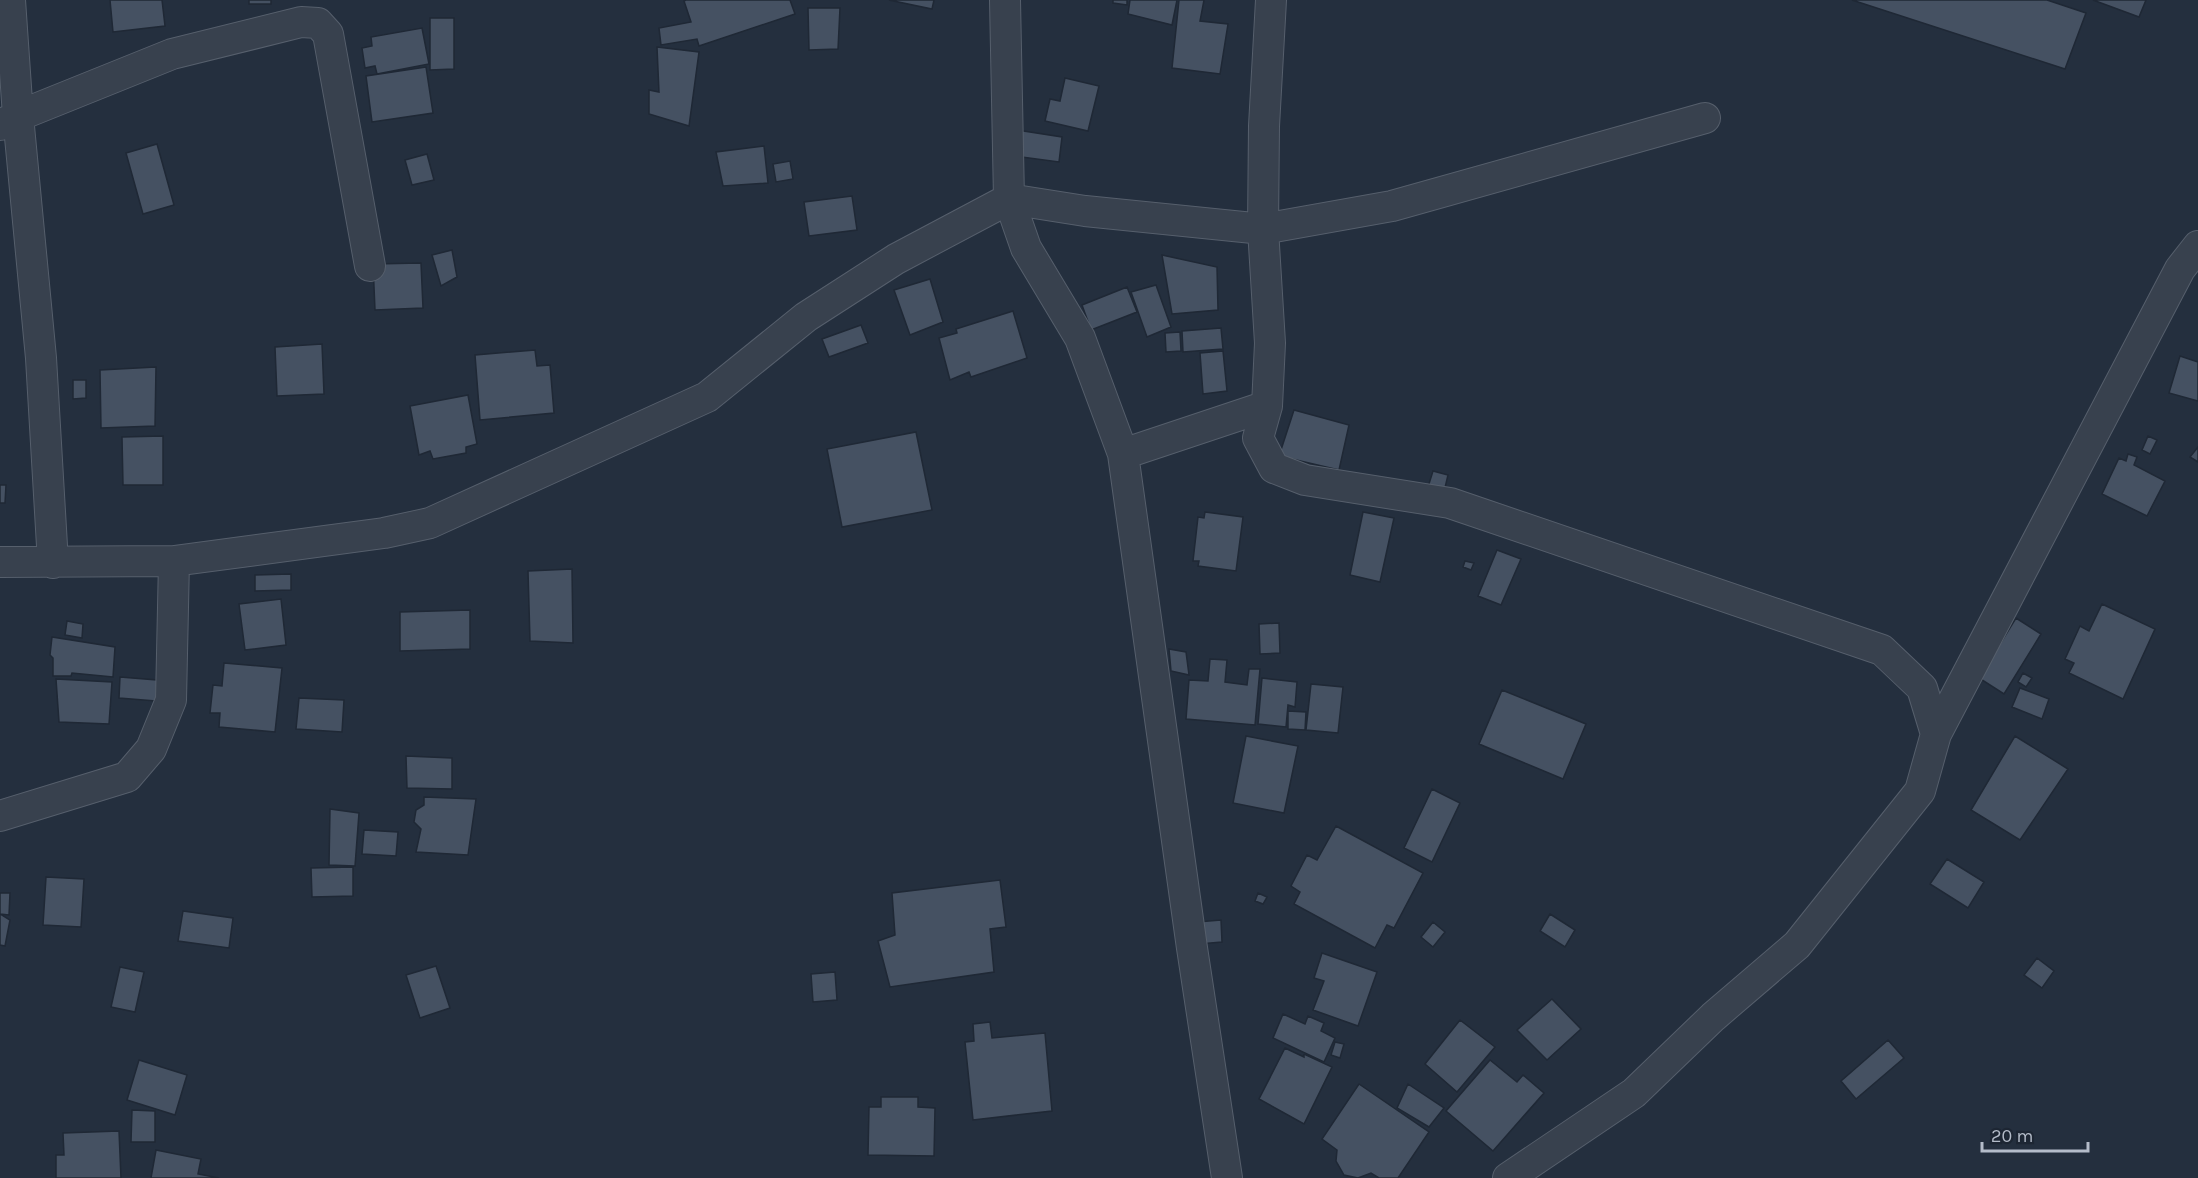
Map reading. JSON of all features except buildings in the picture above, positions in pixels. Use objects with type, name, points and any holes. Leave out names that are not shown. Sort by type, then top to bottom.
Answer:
[{"type":"street","points":[[10,0],[9,120],[41,358],[52,562]]},
{"type":"street","points":[[1005,0],[1009,199],[1026,248],[1080,338],[1124,454],[1192,948],[1227,1178]]},
{"type":"street","points":[[1271,0],[1264,126],[1263,229],[1270,343],[1267,406],[1258,438],[1274,468],[1305,480],[1450,503],[1882,650],[1922,688],[1936,734]]},
{"type":"street","points":[[9,120],[172,54],[301,22],[318,23],[328,34],[370,266]]},
{"type":"street","points":[[0,562],[174,561],[384,533],[430,523],[707,397],[806,317],[896,259],[1009,199],[1085,211],[1263,229],[1392,206],[1705,118]]},
{"type":"street","points":[[1508,1178],[1634,1093],[1713,1017],[1797,945],[1920,791],[1936,734],[2180,269],[2198,246]]},
{"type":"street","points":[[1124,454],[1267,406]]},
{"type":"street","points":[[0,816],[127,777],[151,749],[171,700],[174,561]]}]
